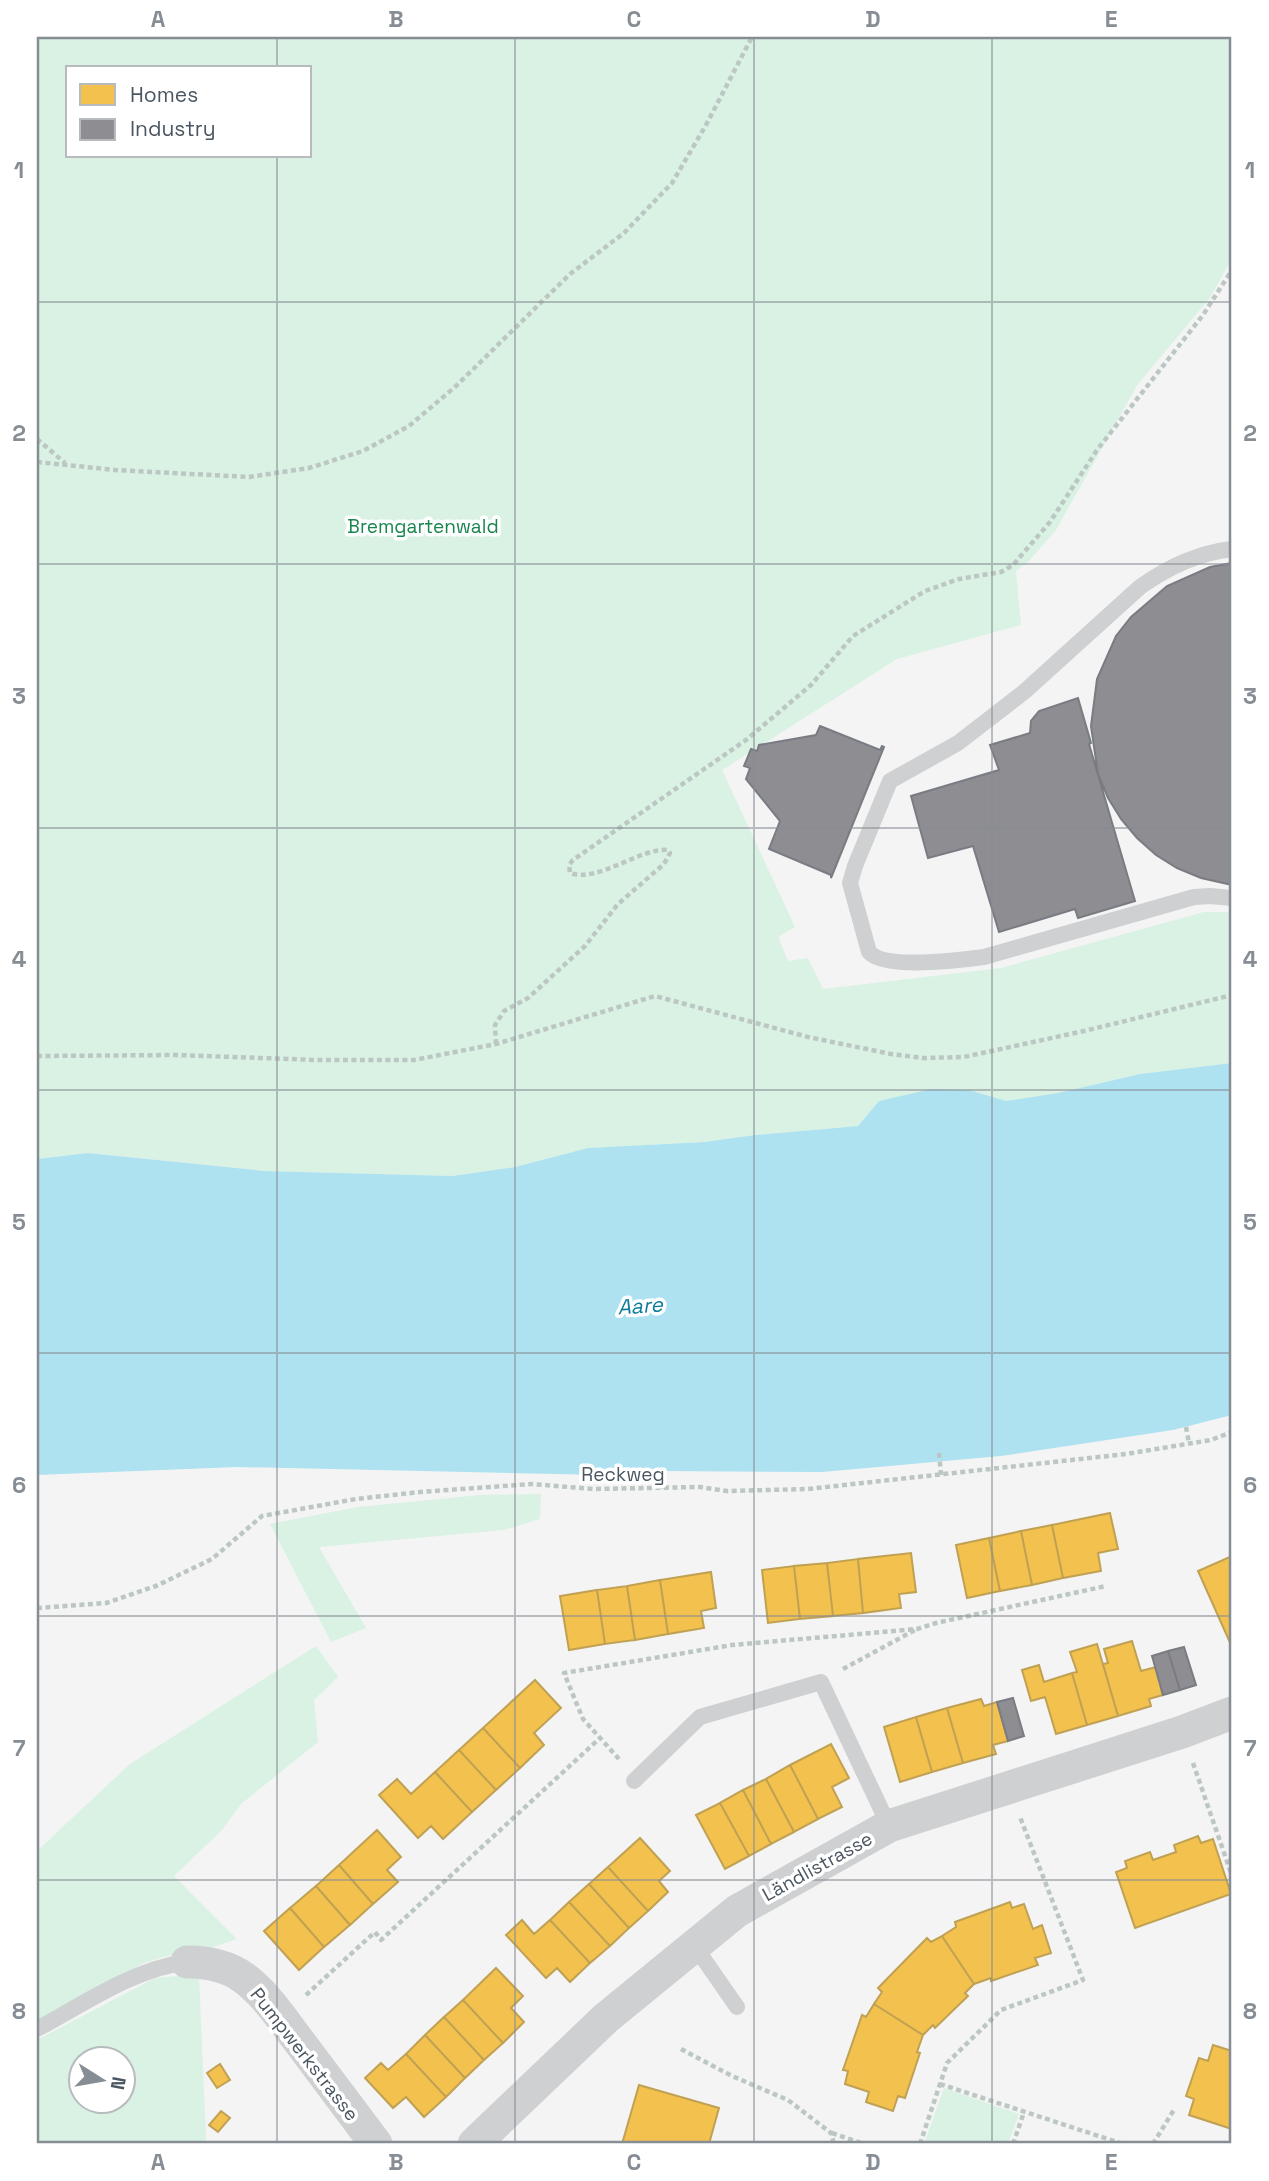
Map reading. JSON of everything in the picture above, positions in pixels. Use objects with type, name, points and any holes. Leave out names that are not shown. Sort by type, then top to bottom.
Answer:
[{"type":"street","name":"Ländlistrasse","points":[[474,2144],[606,2018],[737,1912],[889,1826],[1182,1732],[1232,1713]]},
{"type":"street","name":"Pumpwerkstrasse","points":[[187,1962],[227,1969],[243,1977],[256,1989],[376,2144]]},
{"type":"lane","points":[[1232,549],[1196,556],[1153,578],[1024,692],[981,726],[958,743],[890,780],[850,883],[869,952],[873,957],[889,961],[948,961],[984,957],[1194,897],[1232,898]]},
{"type":"lane","points":[[636,1779],[699,1717],[821,1682],[889,1826]]},
{"type":"lane","points":[[694,1945],[737,2007]]},
{"type":"lane","name":"Pumpwerkstrasse","points":[[37,2029],[146,1971],[187,1962]]},
{"type":"path","points":[[37,462],[115,470],[249,477],[309,468],[352,454],[409,426],[455,387],[570,274],[624,233],[672,183],[752,37]]},
{"type":"path","points":[[496,1044],[495,1025],[504,1011],[528,998],[585,946],[618,904],[664,864],[670,853],[668,850],[660,850],[614,867],[572,874],[569,865],[579,855],[746,740],[811,685],[853,636],[925,591],[959,579],[1001,572],[1013,565],[1050,522],[1090,459],[1203,315],[1232,270]]},
{"type":"path","points":[[37,439],[65,463]]},
{"type":"path","points":[[37,1056],[177,1055],[414,1060],[496,1044],[655,996],[808,1037],[891,1054],[923,1058],[964,1057],[1057,1038],[1232,995]]},
{"type":"path","points":[[1186,1427],[1189,1444]]},
{"type":"path","name":"Reckweg","points":[[37,1608],[107,1603],[156,1586],[212,1559],[262,1516],[356,1499],[532,1484],[593,1489],[808,1489],[1126,1454],[1189,1444],[1232,1432]]},
{"type":"path","points":[[939,1452],[941,1475]]},
{"type":"path","points":[[661,1471],[662,1489]]},
{"type":"path","points":[[848,1667],[917,1629],[936,1623],[1106,1586]]},
{"type":"path","points":[[636,1779],[583,1719],[564,1673],[732,1645],[917,1629]]},
{"type":"path","points":[[1182,1732],[1232,1877]]},
{"type":"path","points":[[305,1996],[374,1932],[381,1940],[600,1738]]},
{"type":"path","points":[[920,2144],[947,2063],[1001,2011],[1083,1980],[1009,1786]]},
{"type":"path","points":[[681,2049],[732,2076],[788,2100],[831,2133],[864,2144]]},
{"type":"path","points":[[940,2084],[1123,2144]]},
{"type":"path","points":[[1153,2144],[1175,2108]]},
{"type":"path","points":[[1013,2144],[1024,2112]]},
{"type":"path","points":[[831,2133],[834,2144]]},
{"type":"green space","name":"Bremgartenwald","points":[[37,37],[1232,37],[1232,258],[1210,298],[1138,384],[1056,530],[1029,561],[1016,571],[1021,625],[897,659],[722,770],[795,927],[778,937],[788,961],[808,958],[823,989],[1001,968],[1204,912],[1232,912],[1232,1063],[1140,1074],[1058,1093],[1006,1101],[969,1090],[879,1101],[858,1126],[704,1142],[588,1148],[515,1167],[452,1176],[265,1171],[88,1153],[37,1159]]},
{"type":"green space","points":[[541,1494],[540,1519],[504,1530],[319,1547],[366,1628],[331,1642],[270,1524],[358,1507],[480,1495]]},
{"type":"green space","points":[[316,1646],[338,1677],[314,1700],[318,1742],[241,1804],[222,1830],[174,1876],[237,1939],[198,1952],[167,1956],[144,1963],[37,2026],[37,1851],[130,1764]]},
{"type":"green space","points":[[199,1976],[206,2140],[202,2144],[37,2144],[37,2040],[155,1978]]},
{"type":"green space","points":[[944,2088],[1019,2114],[1008,2144],[924,2144]]},
{"type":"water","name":"Aare","points":[[1232,1063],[1232,1415],[1173,1430],[1001,1456],[822,1472],[661,1471],[603,1475],[237,1467],[37,1475],[37,1159],[88,1153],[265,1171],[452,1176],[515,1167],[588,1148],[704,1142],[858,1126],[879,1101],[932,1089],[969,1090],[1006,1101],[1058,1093],[1140,1074]]},
{"type":"building: Homes","points":[[1110,1513],[1118,1549],[1098,1553],[1101,1571],[1063,1578],[1052,1525]]},
{"type":"building: Homes","points":[[1052,1525],[1063,1578],[1032,1585],[1021,1531]]},
{"type":"building: Homes","points":[[1021,1531],[1032,1585],[1000,1591],[989,1538]]},
{"type":"building: Homes","points":[[989,1538],[1000,1591],[967,1598],[956,1545]]},
{"type":"building: Homes","points":[[911,1553],[916,1592],[899,1594],[901,1608],[863,1613],[858,1559]]},
{"type":"building: Homes","points":[[1232,1556],[1232,1647],[1198,1571]]},
{"type":"building: Homes","points":[[858,1559],[863,1613],[833,1616],[827,1563]]},
{"type":"building: Homes","points":[[827,1563],[833,1616],[800,1619],[794,1566]]},
{"type":"building: Homes","points":[[794,1566],[800,1619],[768,1623],[762,1570]]},
{"type":"building: Homes","points":[[711,1572],[716,1608],[701,1611],[704,1628],[668,1634],[660,1580]]},
{"type":"building: Homes","points":[[660,1580],[668,1634],[635,1640],[627,1586]]},
{"type":"building: Homes","points":[[627,1586],[635,1640],[605,1644],[597,1590]]},
{"type":"building: Homes","points":[[597,1590],[605,1644],[569,1650],[560,1596]]},
{"type":"building: Homes","points":[[1132,1641],[1141,1671],[1156,1667],[1163,1695],[1149,1699],[1151,1706],[1118,1716],[1103,1664],[1108,1663],[1104,1649]]},
{"type":"building: Homes","points":[[1097,1644],[1118,1716],[1087,1725],[1072,1673],[1077,1672],[1070,1652]]},
{"type":"building: Homes","points":[[1039,1665],[1044,1682],[1072,1673],[1087,1725],[1056,1734],[1045,1697],[1031,1701],[1022,1670]]},
{"type":"building: Homes","points":[[535,1680],[561,1708],[534,1733],[544,1745],[520,1768],[483,1728]]},
{"type":"building: Homes","points":[[981,1699],[984,1706],[997,1702],[1008,1741],[993,1745],[996,1754],[963,1763],[947,1708]]},
{"type":"building: Homes","points":[[947,1708],[963,1763],[932,1772],[916,1717]]},
{"type":"building: Homes","points":[[916,1717],[932,1772],[900,1782],[884,1727]]},
{"type":"building: Homes","points":[[483,1728],[520,1768],[496,1790],[459,1750]]},
{"type":"building: Homes","points":[[831,1744],[849,1778],[832,1787],[842,1807],[818,1819],[790,1765]]},
{"type":"building: Homes","points":[[459,1750],[496,1790],[472,1812],[435,1772]]},
{"type":"building: Homes","points":[[790,1765],[818,1819],[794,1832],[766,1779]]},
{"type":"building: Homes","points":[[435,1772],[472,1812],[443,1839],[431,1826],[418,1838],[379,1795],[397,1779],[411,1794]]},
{"type":"building: Homes","points":[[766,1779],[794,1832],[771,1844],[743,1790]]},
{"type":"building: Homes","points":[[743,1790],[771,1844],[749,1856],[720,1803]]},
{"type":"building: Homes","points":[[720,1803],[749,1856],[725,1869],[696,1815]]},
{"type":"building: Homes","points":[[377,1830],[401,1857],[387,1870],[398,1882],[373,1904],[339,1865]]},
{"type":"building: Homes","points":[[1198,1836],[1201,1843],[1213,1839],[1231,1894],[1135,1928],[1116,1872],[1127,1868],[1125,1861],[1150,1852],[1153,1860],[1176,1852],[1174,1845]]},
{"type":"building: Homes","points":[[640,1838],[670,1871],[659,1881],[668,1892],[648,1911],[608,1867]]},
{"type":"building: Homes","points":[[339,1865],[373,1904],[350,1925],[316,1886]]},
{"type":"building: Homes","points":[[608,1867],[648,1911],[629,1928],[589,1884]]},
{"type":"building: Homes","points":[[589,1884],[629,1928],[610,1946],[569,1902]]},
{"type":"building: Homes","points":[[316,1886],[350,1925],[324,1947],[290,1908]]},
{"type":"building: Homes","points":[[569,1902],[610,1946],[590,1963],[550,1920]]},
{"type":"building: Homes","points":[[1010,1902],[1012,1908],[1024,1904],[1033,1929],[1042,1925],[1051,1953],[1035,1958],[1038,1965],[974,1984],[942,1936],[956,1927],[955,1922]]},
{"type":"building: Homes","points":[[290,1908],[324,1947],[299,1970],[264,1931]]},
{"type":"building: Homes","points":[[522,1920],[534,1934],[550,1920],[590,1963],[570,1982],[557,1968],[546,1978],[506,1935]]},
{"type":"building: Homes","points":[[942,1936],[974,1984],[965,1993],[968,1996],[935,2028],[933,2025],[923,2035],[874,2004],[882,1992],[878,1988],[927,1938],[931,1942]]},
{"type":"building: Homes","points":[[496,1968],[523,1996],[511,2008],[524,2022],[503,2043],[463,2000]]},
{"type":"building: Homes","points":[[463,2000],[503,2043],[484,2060],[444,2017]]},
{"type":"building: Homes","points":[[874,2004],[923,2035],[905,2098],[898,2096],[893,2111],[866,2102],[869,2092],[845,2084],[848,2071],[843,2070],[862,2015],[866,2017]]},
{"type":"building: Homes","points":[[444,2017],[484,2060],[465,2078],[425,2035]]},
{"type":"building: Homes","points":[[425,2035],[465,2078],[446,2097],[406,2054]]},
{"type":"building: Homes","points":[[1213,2045],[1232,2051],[1232,2129],[1189,2115],[1194,2099],[1186,2096],[1199,2058],[1208,2061]]},
{"type":"building: Homes","points":[[406,2054],[446,2097],[424,2117],[406,2097],[393,2108],[365,2078],[381,2063],[388,2070]]},
{"type":"building: Homes","points":[[220,2064],[230,2080],[217,2088],[207,2073]]},
{"type":"building: Homes","points":[[639,2085],[719,2108],[709,2144],[622,2144]]},
{"type":"building: Homes","points":[[221,2111],[230,2118],[218,2132],[209,2125]]},
{"type":"building: Industry","points":[[1232,563],[1232,885],[1201,878],[1177,868],[1156,855],[1137,838],[1108,798],[1098,774],[1091,726],[1097,679],[1116,636],[1131,617],[1167,586],[1210,567]]},
{"type":"building: Industry","points":[[1078,698],[1135,901],[1078,918],[1075,909],[999,932],[973,846],[928,858],[911,796],[999,770],[990,745],[1030,733],[1031,721],[1039,711]]},
{"type":"building: Industry","points":[[820,726],[880,750],[884,747],[831,878],[831,875],[769,849],[780,821],[746,779],[750,768],[744,766],[751,749],[757,751],[759,745],[816,735]]},
{"type":"building: Industry","points":[[1184,1647],[1196,1685],[1180,1690],[1168,1651]]},
{"type":"building: Industry","points":[[1168,1651],[1180,1690],[1163,1695],[1152,1656]]},
{"type":"building: Industry","points":[[1013,1698],[1024,1736],[1008,1741],[997,1702]]}]
